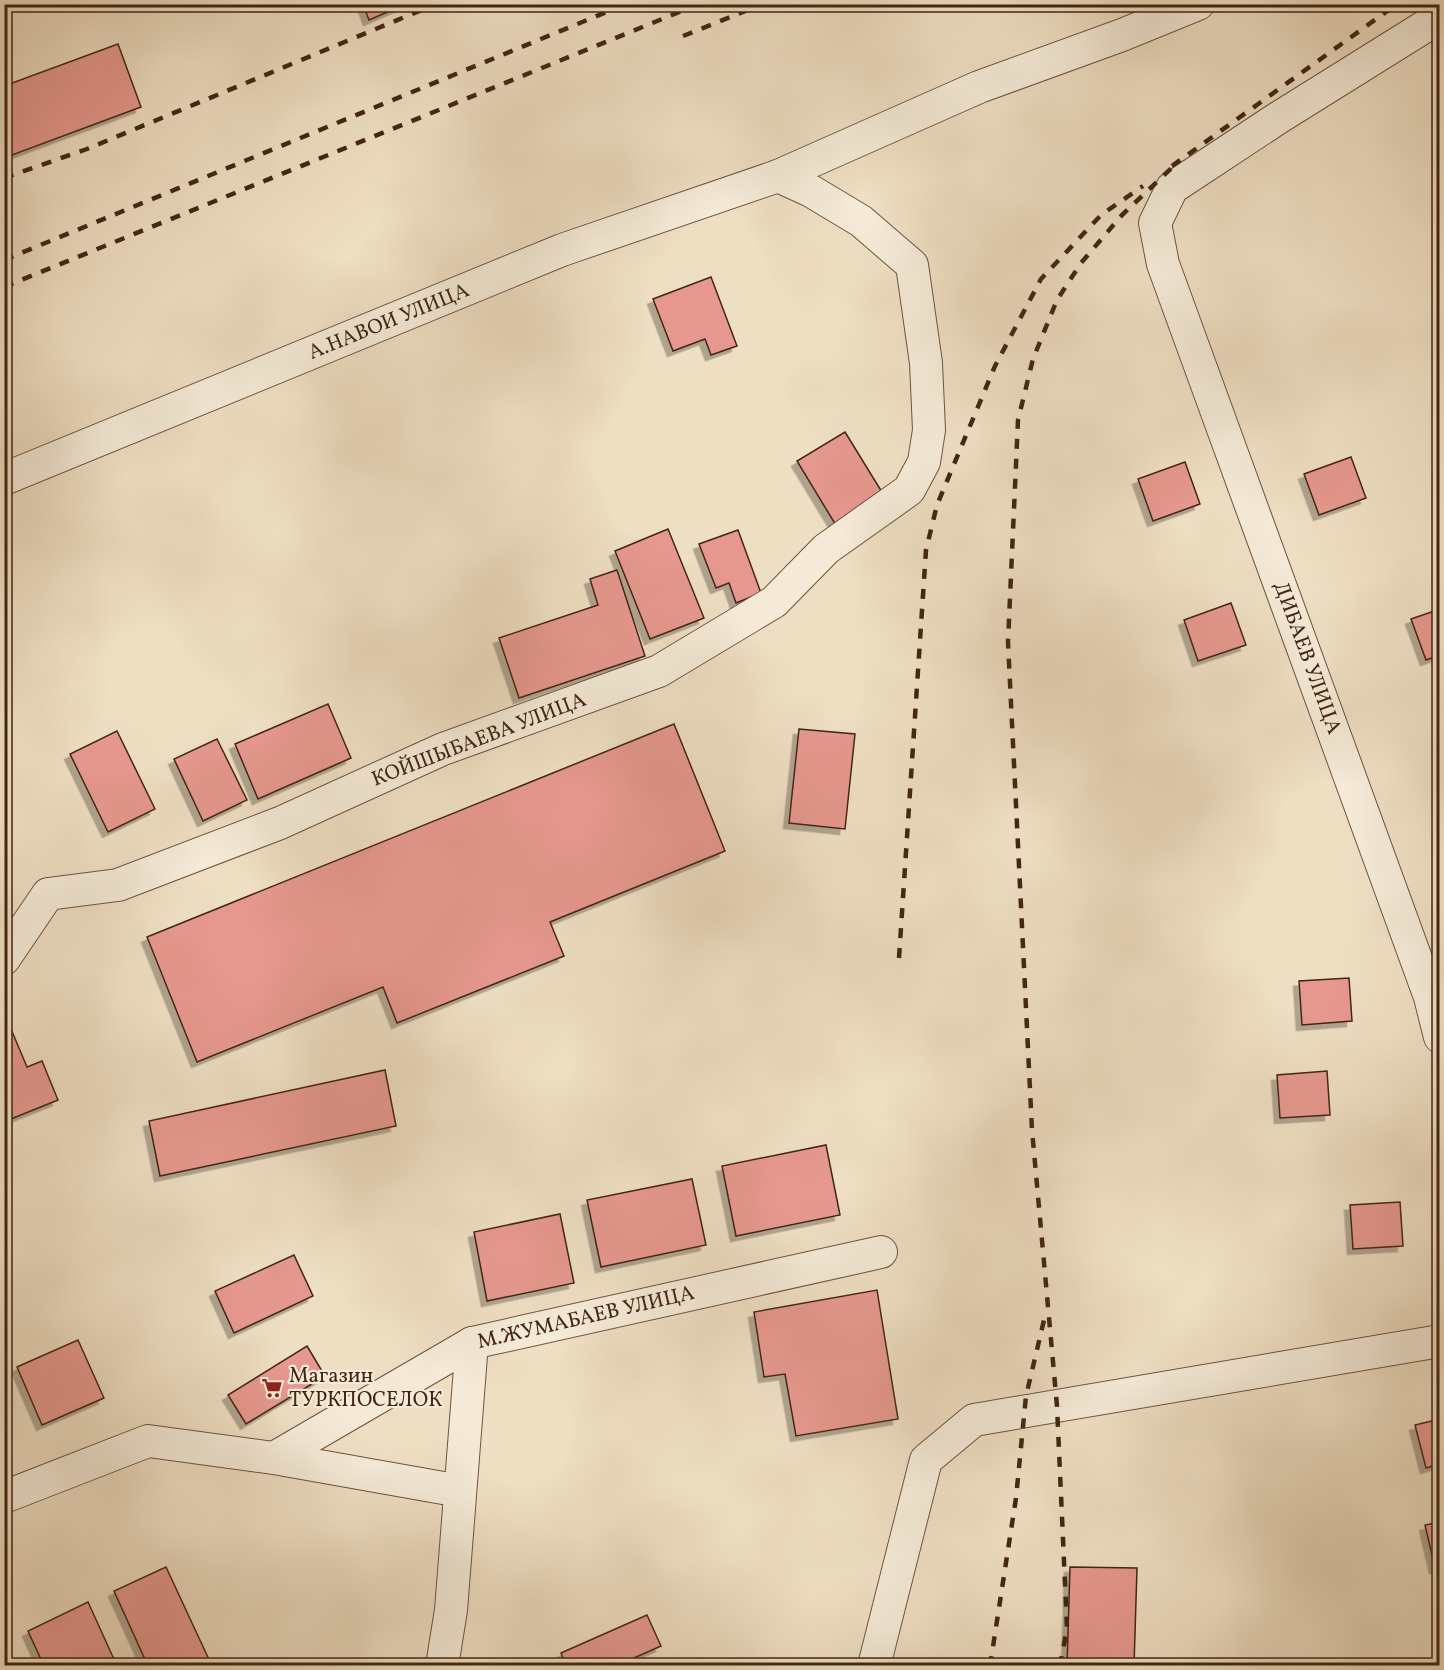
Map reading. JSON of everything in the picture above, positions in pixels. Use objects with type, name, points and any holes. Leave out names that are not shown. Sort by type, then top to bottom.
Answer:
[{"type":"street","name":"А.НАВОИ УЛИЦА","points":[[4,479],[562,250],[778,176],[980,87],[1122,35],[1198,4]]},
{"type":"street","name":"ДИБАЕВ УЛИЦА","points":[[1440,17],[1278,118],[1172,188],[1155,223],[1163,264],[1430,998],[1440,1037]]},
{"type":"street","name":"КОЙШЫБАЕВА УЛИЦА","points":[[4,960],[48,894],[118,885],[280,823],[443,749],[659,671],[774,602],[826,549],[909,490],[924,462],[929,430],[926,363],[912,265],[861,221],[811,191],[778,176]]},
{"type":"street","name":"М.ЖУМАБАЕВ УЛИЦА","points":[[274,1458],[472,1343],[881,1252]]},
{"type":"street","points":[[874,1665],[926,1460],[974,1420],[1440,1341]]},
{"type":"street","points":[[442,1665],[451,1610],[472,1343]]},
{"type":"street","points":[[4,1497],[148,1441],[274,1458],[460,1491]]},
{"type":"building","points":[[363,4],[406,4],[369,20]]},
{"type":"building","points":[[118,44],[141,107],[4,158],[4,86]]},
{"type":"building","points":[[711,277],[737,346],[711,355],[705,339],[673,351],[653,299]]},
{"type":"building","points":[[845,432],[885,497],[837,527],[797,461]]},
{"type":"building","points":[[1351,457],[1366,498],[1319,515],[1304,474]]},
{"type":"building","points":[[1185,462],[1200,504],[1153,521],[1138,479]]},
{"type":"building","points":[[668,529],[704,618],[650,639],[615,551]]},
{"type":"building","points":[[738,530],[761,593],[736,603],[729,583],[716,588],[699,544]]},
{"type":"building","points":[[617,570],[645,656],[519,698],[499,638],[598,605],[590,579]]},
{"type":"building","points":[[1231,603],[1246,645],[1198,661],[1184,620]]},
{"type":"building","points":[[1440,609],[1440,655],[1426,660],[1411,619]]},
{"type":"building","points":[[328,704],[351,758],[258,799],[235,744]]},
{"type":"building","points":[[674,724],[725,851],[550,922],[564,956],[397,1023],[383,987],[197,1062],[147,937]]},
{"type":"building","points":[[799,729],[855,734],[845,829],[789,823]]},
{"type":"building","points":[[117,731],[155,809],[108,832],[70,754]]},
{"type":"building","points":[[217,739],[247,800],[203,821],[174,759]]},
{"type":"building","points":[[1349,978],[1352,1021],[1302,1025],[1299,981]]},
{"type":"building","points":[[11,1029],[27,1067],[42,1061],[58,1100],[11,1119],[4,1102],[4,1032]]},
{"type":"building","points":[[385,1070],[396,1126],[160,1176],[149,1121]]},
{"type":"building","points":[[1327,1071],[1330,1115],[1280,1118],[1277,1075]]},
{"type":"building","points":[[826,1145],[840,1215],[736,1236],[722,1166]]},
{"type":"building","points":[[692,1179],[706,1245],[601,1267],[587,1200]]},
{"type":"building","points":[[1400,1202],[1403,1246],[1353,1249],[1350,1205]]},
{"type":"building","points":[[560,1214],[574,1283],[487,1301],[474,1232]]},
{"type":"building","points":[[294,1255],[313,1296],[234,1333],[215,1291]]},
{"type":"building","points":[[877,1290],[898,1419],[796,1436],[785,1374],[764,1377],[754,1312]]},
{"type":"building","points":[[78,1340],[104,1398],[42,1425],[17,1367]]},
{"type":"building","points":[[307,1346],[325,1376],[246,1424],[228,1395]]},
{"type":"building","points":[[1440,1419],[1440,1464],[1426,1468],[1415,1425]]},
{"type":"building","points":[[1440,1522],[1440,1567],[1435,1568],[1425,1525]]},
{"type":"building","points":[[166,1567],[212,1666],[148,1666],[114,1591]]},
{"type":"building","points":[[1070,1567],[1137,1568],[1134,1666],[1067,1666]]},
{"type":"building","points":[[88,1602],[117,1666],[44,1666],[28,1631]]},
{"type":"building","points":[[647,1615],[661,1646],[616,1666],[566,1666],[561,1653]]},
{"type":"railway","points":[[4,178],[87,149],[436,4]]},
{"type":"railway","points":[[4,260],[626,4]]},
{"type":"railway","points":[[4,287],[699,4]]},
{"type":"railway","points":[[683,36],[763,4]]},
{"type":"railway","points":[[1172,166],[1397,4]]},
{"type":"railway","points":[[1060,1666],[1067,1628],[1057,1406],[1032,1130],[1008,642],[1018,420],[1033,359],[1057,300],[1081,263],[1122,215],[1179,161]]},
{"type":"railway","points":[[899,958],[926,550],[937,505],[995,366],[1041,279],[1101,215],[1143,186]]},
{"type":"railway","points":[[990,1666],[1016,1498],[1026,1396],[1045,1316]]},
{"type":"place","name":"Магазин ТУРКПОСЕЛОК","points":[[272,1388]]}]
